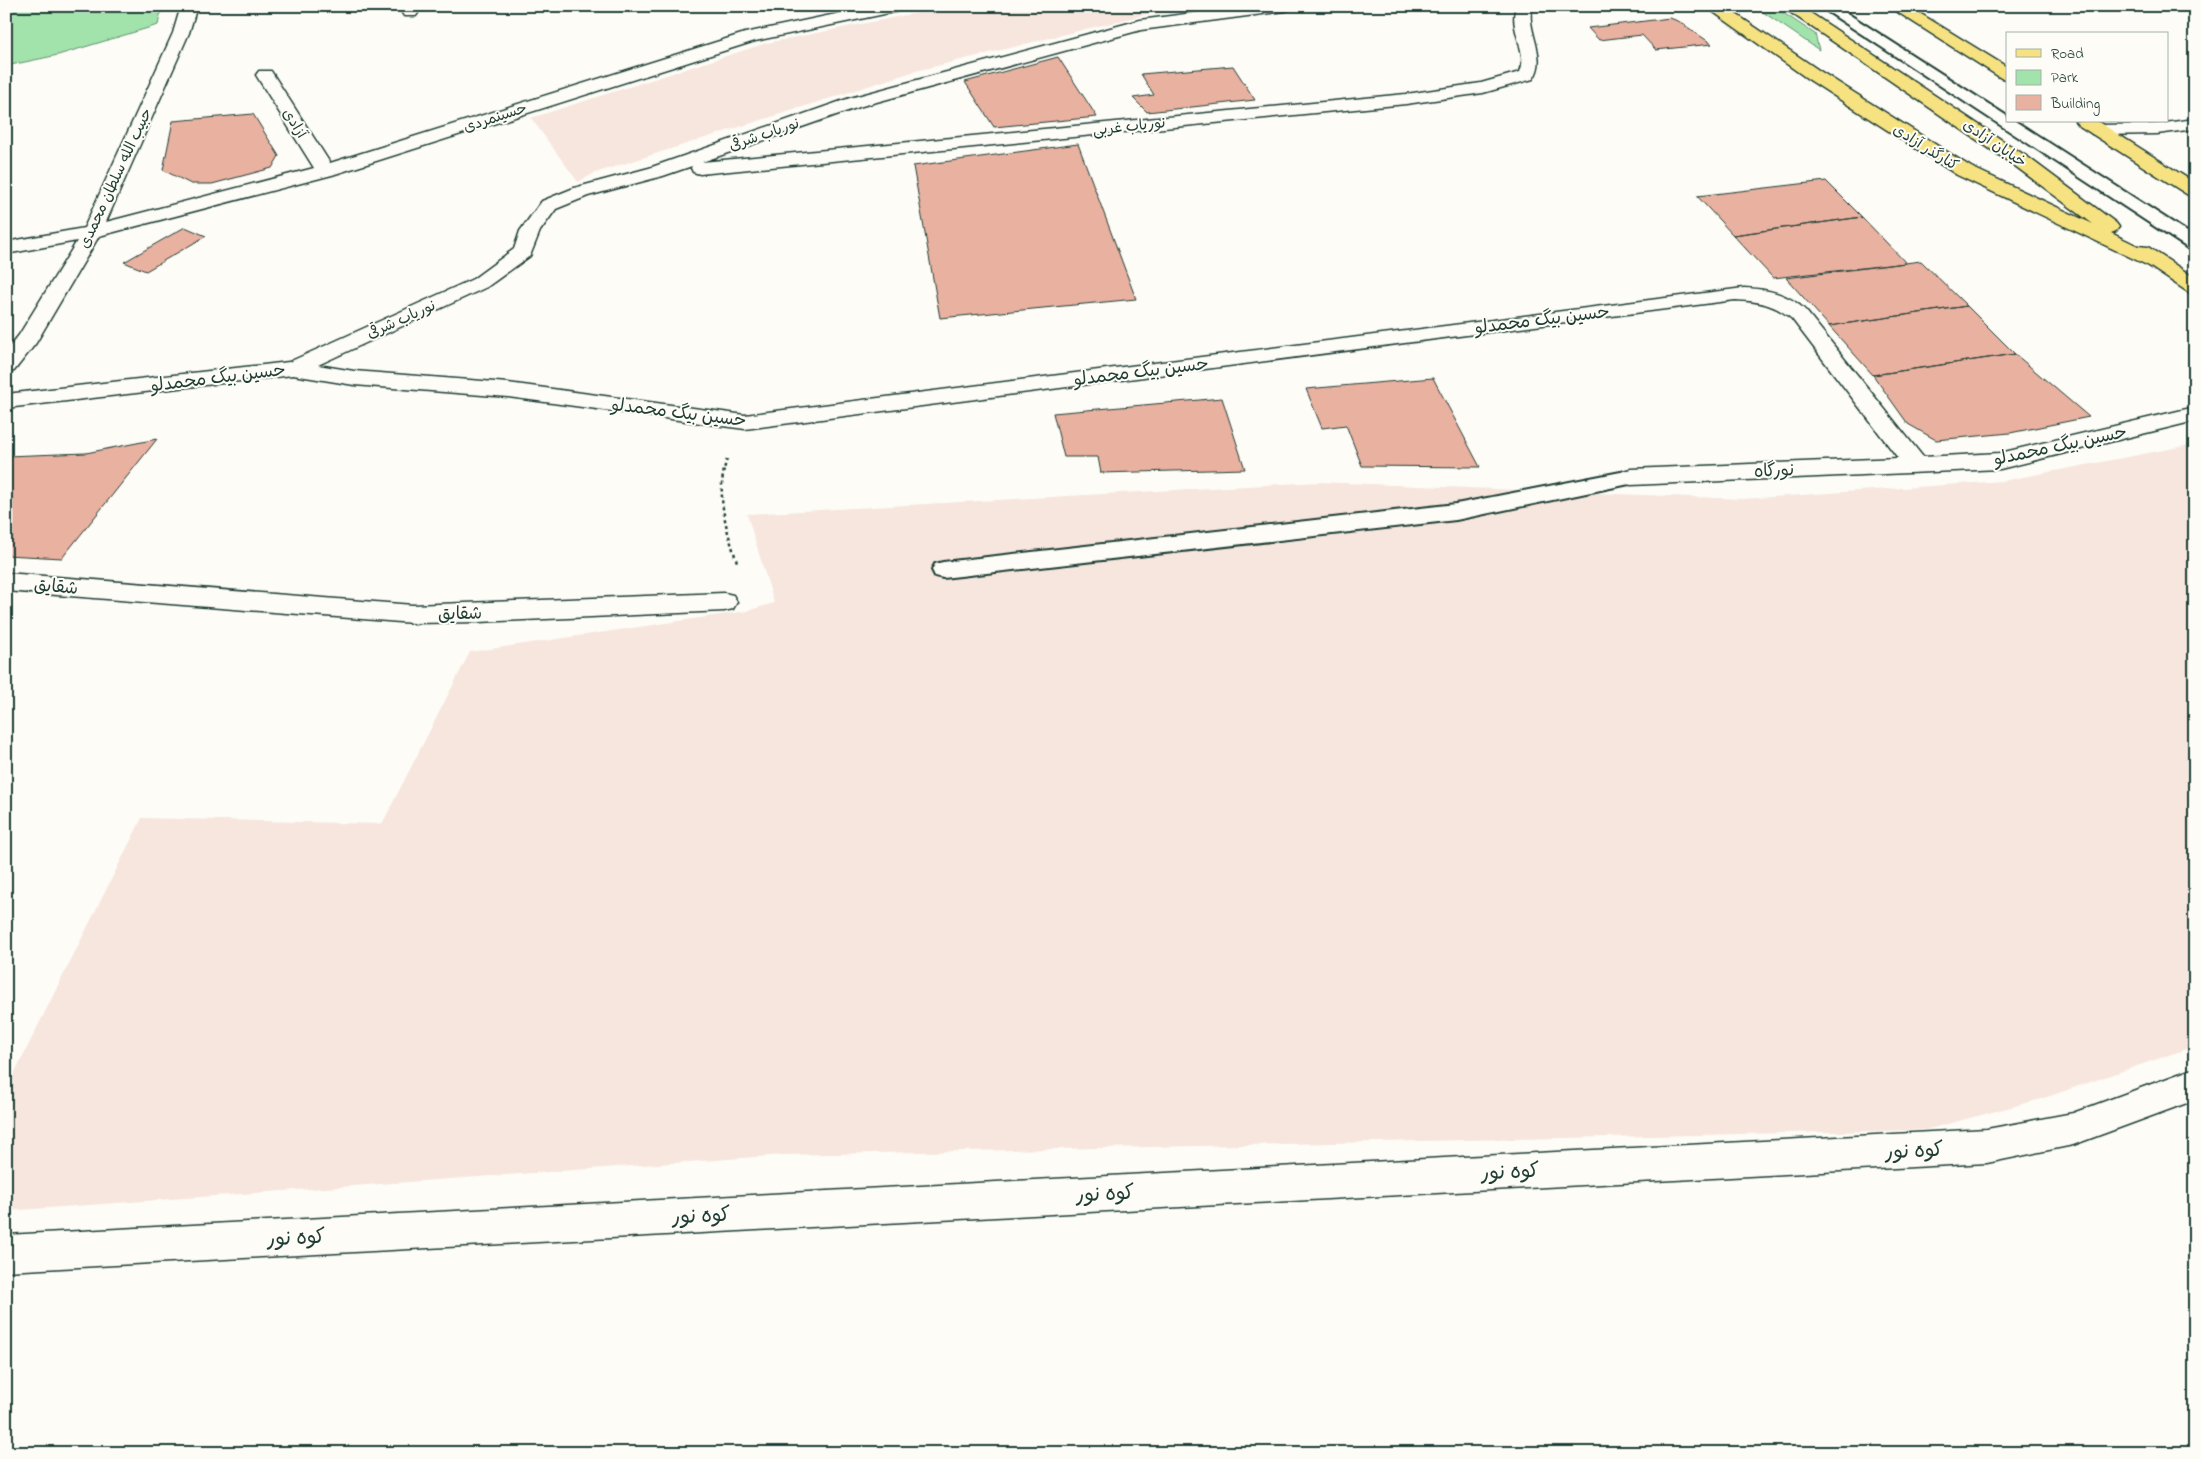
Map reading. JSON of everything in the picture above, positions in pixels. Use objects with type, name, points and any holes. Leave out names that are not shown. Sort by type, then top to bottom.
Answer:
[{"type":"main road","name":"کنارگذر آزادی","points":[[1713,6],[1814,75],[1964,170],[2154,261]]},
{"type":"main road","name":"خیابان آزادی","points":[[1789,6],[2022,162],[2154,261],[2195,288]]},
{"type":"main road","points":[[1896,6],[2006,73]]},
{"type":"main road","points":[[1911,6],[1973,52]]},
{"type":"main road","points":[[2091,126],[2195,190]]},
{"type":"street","name":"حبیب الله سلطان محمدی","points":[[6,366],[28,338],[92,232],[181,33],[189,6]]},
{"type":"street","name":"حسینمردی","points":[[6,248],[92,232],[325,171],[752,37],[899,6]]},
{"type":"street","name":"نوریاب شرقی","points":[[293,368],[480,283],[523,252],[530,231],[550,205],[581,192],[656,172],[856,102],[1140,24],[1286,6]]},
{"type":"street","name":"نوریاب غربی","points":[[656,172],[1406,100],[1484,88],[1527,75],[1532,68],[1531,57],[1520,23],[1521,12],[1524,6]]},
{"type":"street","name":"آزادی","points":[[265,75],[325,171]]},
{"type":"street","points":[[2091,126],[2157,128],[2195,124]]},
{"type":"street","name":"حسین بیگ محمدلو","points":[[6,401],[293,368],[354,378],[508,390],[745,422],[1735,294],[1757,294],[1775,298],[1791,306],[1800,315],[1916,464],[2000,461],[2195,414]]},
{"type":"street","name":"نورگاه","points":[[1631,477],[1916,464]]},
{"type":"street","name":"شقایق","points":[[6,582],[413,614],[479,613],[724,602]]},
{"type":"street","name":"کوه نور","points":[[6,1253],[1987,1146],[2073,1130],[2195,1084]]},
{"type":"lane","points":[[1826,6],[2195,245]]},
{"type":"lane","points":[[1848,6],[2006,107]]},
{"type":"lane","points":[[2030,122],[2195,228]]},
{"type":"lane","points":[[943,570],[1456,512],[1631,477]]},
{"type":"path","points":[[724,602],[739,568],[722,516],[722,469],[745,422]]},
{"type":"shaded area","points":[[951,6],[1180,6],[912,72],[595,173],[578,182],[531,118],[767,43]]},
{"type":"shaded area","points":[[2195,444],[2195,1046],[2041,1099],[1925,1130],[783,1155],[6,1211],[6,1090],[142,818],[382,824],[470,652],[747,611],[774,603],[747,514],[1319,482],[1743,499],[2003,481]]},
{"type":"green space","points":[[6,6],[162,6],[158,25],[58,55],[6,66]]},
{"type":"green space","points":[[1754,6],[1773,6],[1815,34],[1819,50]]},
{"type":"building","points":[[1670,18],[1680,22],[1712,44],[1656,50],[1642,35],[1599,40],[1588,28]]},
{"type":"building","points":[[1058,57],[1097,117],[994,127],[965,82]]},
{"type":"building","points":[[1233,66],[1255,100],[1147,112],[1133,98],[1154,95],[1141,74]]},
{"type":"building","points":[[253,114],[279,156],[272,168],[212,184],[191,184],[163,170],[173,121]]},
{"type":"building","points":[[1078,144],[1136,299],[940,318],[913,166]]},
{"type":"building","points":[[1826,181],[1862,217],[1733,235],[1697,196]]},
{"type":"building","points":[[1862,217],[1906,263],[1773,278],[1733,235]]},
{"type":"building","points":[[185,227],[206,236],[146,271],[124,262]]},
{"type":"building","points":[[1921,261],[1967,306],[1829,326],[1786,278]]},
{"type":"building","points":[[1967,306],[2015,354],[1873,375],[1829,326]]},
{"type":"building","points":[[2015,354],[2089,417],[2010,433],[1936,440],[1908,424],[1873,375]]},
{"type":"building","points":[[1433,378],[1480,467],[1362,466],[1346,425],[1322,428],[1306,389]]},
{"type":"building","points":[[1222,398],[1245,469],[1101,473],[1098,457],[1064,457],[1053,413]]},
{"type":"building","points":[[157,439],[62,558],[6,555],[6,456],[86,453]]}]
